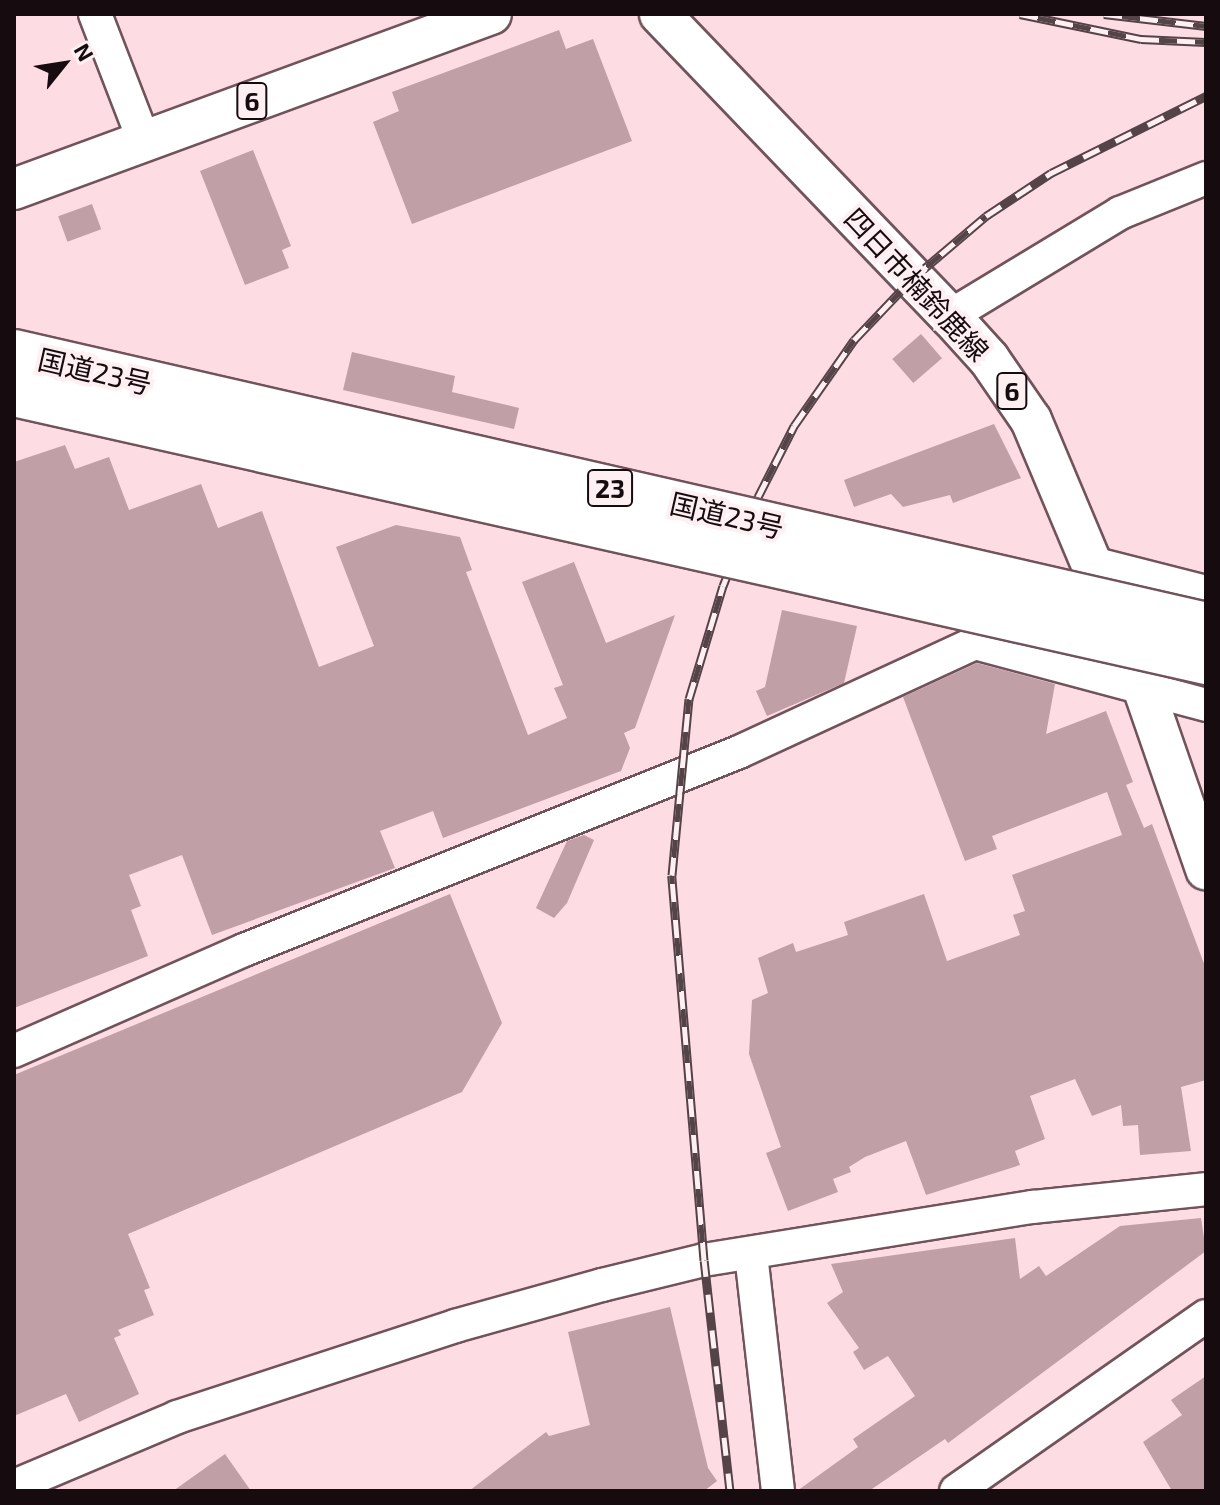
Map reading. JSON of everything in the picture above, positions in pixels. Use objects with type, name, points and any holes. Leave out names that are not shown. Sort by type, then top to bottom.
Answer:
[{"type":"highway","name":"国道23号","points":[[14,352],[1206,625]]},
{"type":"highway","name":"国道23号","points":[[14,394],[1206,662]]},
{"type":"main road","name":"6","points":[[14,189],[491,14]]},
{"type":"main road","name":"四日市楠鈴鹿線","points":[[660,14],[950,316],[989,359],[1031,420],[1143,687],[1206,869]]},
{"type":"street","points":[[95,14],[144,141]]},
{"type":"street","points":[[950,316],[1120,213],[1206,178]]},
{"type":"street","points":[[1088,562],[1206,592]]},
{"type":"street","points":[[14,1051],[244,950],[739,752],[975,643],[1206,705]]},
{"type":"street","points":[[14,1486],[63,1481],[177,1417],[385,1347],[602,1285],[751,1254],[1033,1207],[1206,1189]]},
{"type":"street","points":[[751,1254],[778,1491]]},
{"type":"street","points":[[956,1491],[1206,1316]]},
{"type":"building","points":[[559,30],[566,49],[593,39],[632,141],[412,224],[373,122],[399,111],[392,92]]},
{"type":"building","points":[[253,150],[291,246],[282,250],[289,268],[245,285],[200,171]]},
{"type":"building","points":[[92,204],[101,229],[67,242],[58,216]]},
{"type":"building","points":[[921,334],[942,358],[913,383],[892,359]]},
{"type":"building","points":[[352,352],[455,376],[452,392],[519,408],[514,429],[343,390]]},
{"type":"building","points":[[994,424],[1021,478],[953,503],[950,495],[903,507],[891,494],[854,507],[844,480]]},
{"type":"building","points":[[65,445],[75,469],[109,457],[129,510],[201,484],[218,528],[262,511],[319,667],[374,646],[336,547],[396,525],[460,537],[472,570],[466,572],[528,735],[567,718],[554,688],[563,685],[522,582],[574,562],[606,643],[675,615],[635,728],[624,733],[630,748],[621,771],[443,838],[433,811],[380,831],[395,868],[212,935],[182,855],[129,875],[141,906],[131,910],[148,956],[14,1008],[14,462]]},
{"type":"building","points":[[782,610],[857,626],[844,683],[767,716],[756,691],[765,687]]},
{"type":"building","points":[[977,663],[1055,684],[1046,734],[1106,711],[1133,782],[1126,785],[1144,828],[1152,824],[1206,969],[1206,1080],[1181,1087],[1191,1151],[1140,1155],[1138,1125],[1123,1126],[1121,1105],[1092,1116],[1075,1079],[1030,1096],[1045,1139],[1015,1151],[1020,1165],[926,1195],[906,1141],[865,1157],[849,1167],[851,1172],[833,1179],[838,1192],[788,1211],[766,1153],[781,1147],[749,1054],[752,1000],[768,993],[758,958],[793,943],[796,952],[848,935],[844,922],[924,894],[947,961],[1020,935],[1013,915],[1025,911],[1012,875],[1122,835],[1107,792],[992,836],[997,849],[965,861],[903,697]]},
{"type":"building","points":[[584,835],[594,840],[567,903],[554,918],[536,908],[567,841]]},
{"type":"building","points":[[450,894],[502,1023],[462,1092],[128,1234],[150,1288],[144,1290],[154,1315],[118,1330],[121,1335],[114,1338],[139,1394],[79,1422],[66,1394],[14,1416],[14,1075]]},
{"type":"building","points":[[1201,1218],[1206,1251],[948,1443],[945,1439],[869,1491],[797,1491],[858,1447],[853,1439],[915,1396],[888,1356],[864,1370],[853,1352],[859,1348],[827,1303],[843,1292],[831,1264],[1015,1238],[1020,1279],[1039,1266],[1046,1276],[1120,1226]]},
{"type":"building","points":[[670,1307],[708,1468],[717,1481],[704,1491],[469,1491],[546,1432],[549,1436],[590,1425],[568,1332]]},
{"type":"building","points":[[1206,1376],[1206,1491],[1172,1491],[1143,1442],[1182,1415],[1171,1400]]},
{"type":"building","points":[[225,1454],[251,1491],[173,1491]]},
{"type":"railway","points":[[1020,14],[1141,39],[1206,42]]},
{"type":"railway","points":[[1104,14],[1206,26]]},
{"type":"railway","points":[[730,1491],[704,1260],[672,875],[689,699],[723,586],[758,497],[794,426],[854,340],[913,278],[986,216],[1051,173],[1206,96]]}]
